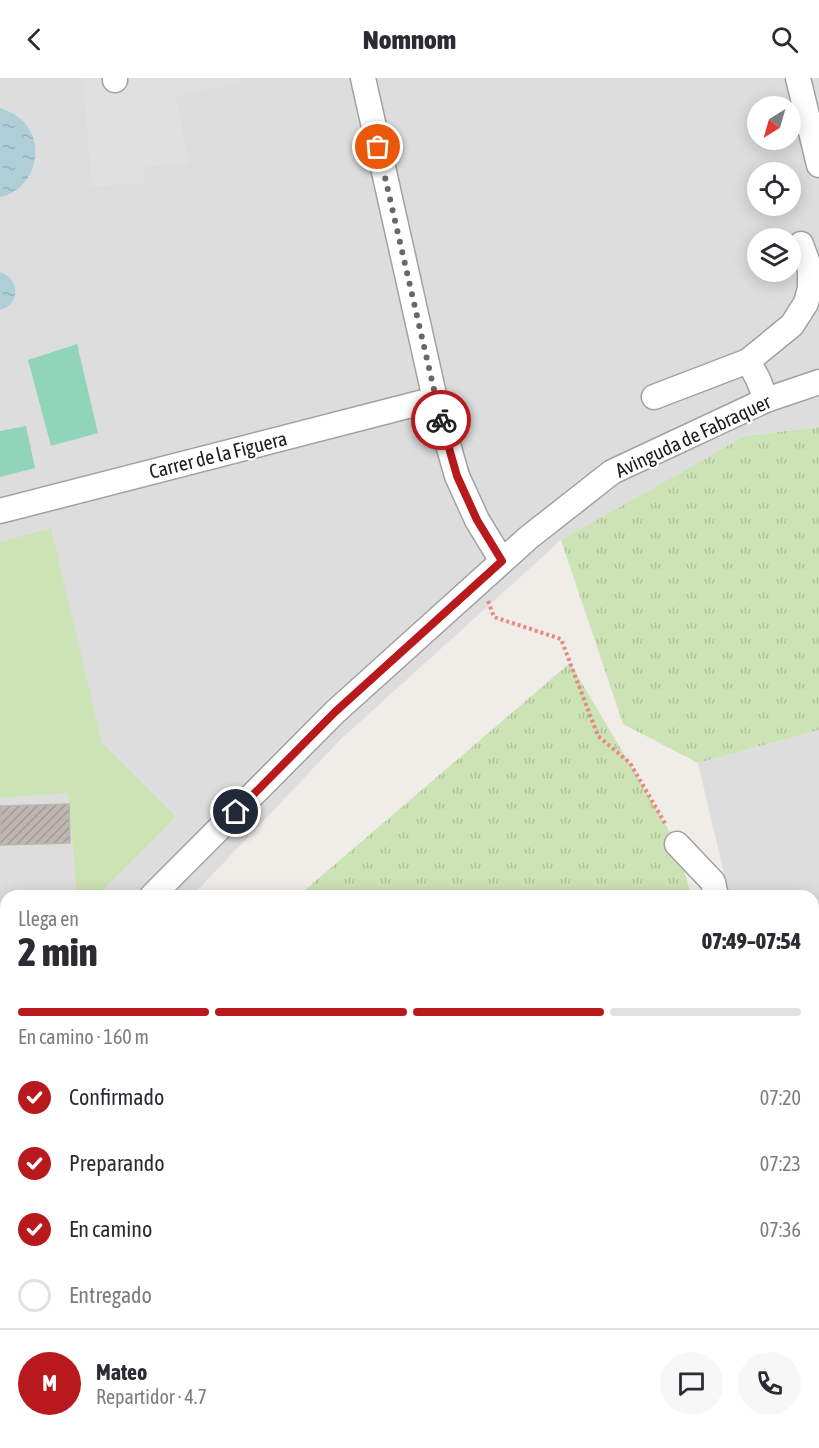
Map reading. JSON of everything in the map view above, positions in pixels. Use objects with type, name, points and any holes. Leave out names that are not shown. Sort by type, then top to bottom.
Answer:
[{"type":"street","points":[[363,78],[435,399],[457,476],[477,520],[502,561]]},
{"type":"street","points":[[798,78],[819,165]]},
{"type":"street","points":[[654,397],[748,362],[792,325],[806,303],[810,288],[810,269],[801,244]]},
{"type":"street","points":[[748,362],[766,400]]},
{"type":"street","name":"Avinguda de Fabraquer","points":[[158,890],[335,712],[528,538],[612,472],[766,400],[819,382]]},
{"type":"street","name":"Carrer de la Figuera","points":[[0,511],[435,399]]},
{"type":"street","points":[[677,844],[713,882],[715,890]]},
{"type":"path","points":[[481,580],[494,617],[561,639],[598,736],[630,763],[677,844]]},
{"type":"shaded area","points":[[0,78],[819,78],[819,427],[745,436],[561,540],[341,739],[198,890],[0,890]]},
{"type":"shaded area","points":[[83,78],[238,78],[239,83],[176,96],[189,163],[145,167],[144,183],[92,187]]},
{"type":"shaded area","points":[[819,730],[819,890],[728,890],[698,763]]},
{"type":"green space","points":[[77,344],[98,433],[51,446],[28,360]]},
{"type":"green space","points":[[26,426],[35,468],[0,477],[0,431]]},
{"type":"green space","points":[[819,427],[819,730],[698,763],[623,724],[561,540],[745,436]]},
{"type":"green space","points":[[51,528],[102,743],[176,817],[103,890],[77,890],[68,793],[0,798],[0,542]]},
{"type":"green space","points":[[570,663],[677,844],[690,890],[305,890]]},
{"type":"water","points":[[0,108],[24,122],[35,143],[35,155],[33,167],[21,186],[0,197]]},
{"type":"water","points":[[0,272],[11,280],[15,297],[12,303],[0,310]]},
{"type":"building","points":[[69,804],[70,843],[0,845],[0,806]]},
{"type":"way so far","points":[[378,147],[441,420]]},
{"type":"route","points":[[236,812],[335,712],[502,561],[477,520],[457,476],[441,420]]}]
